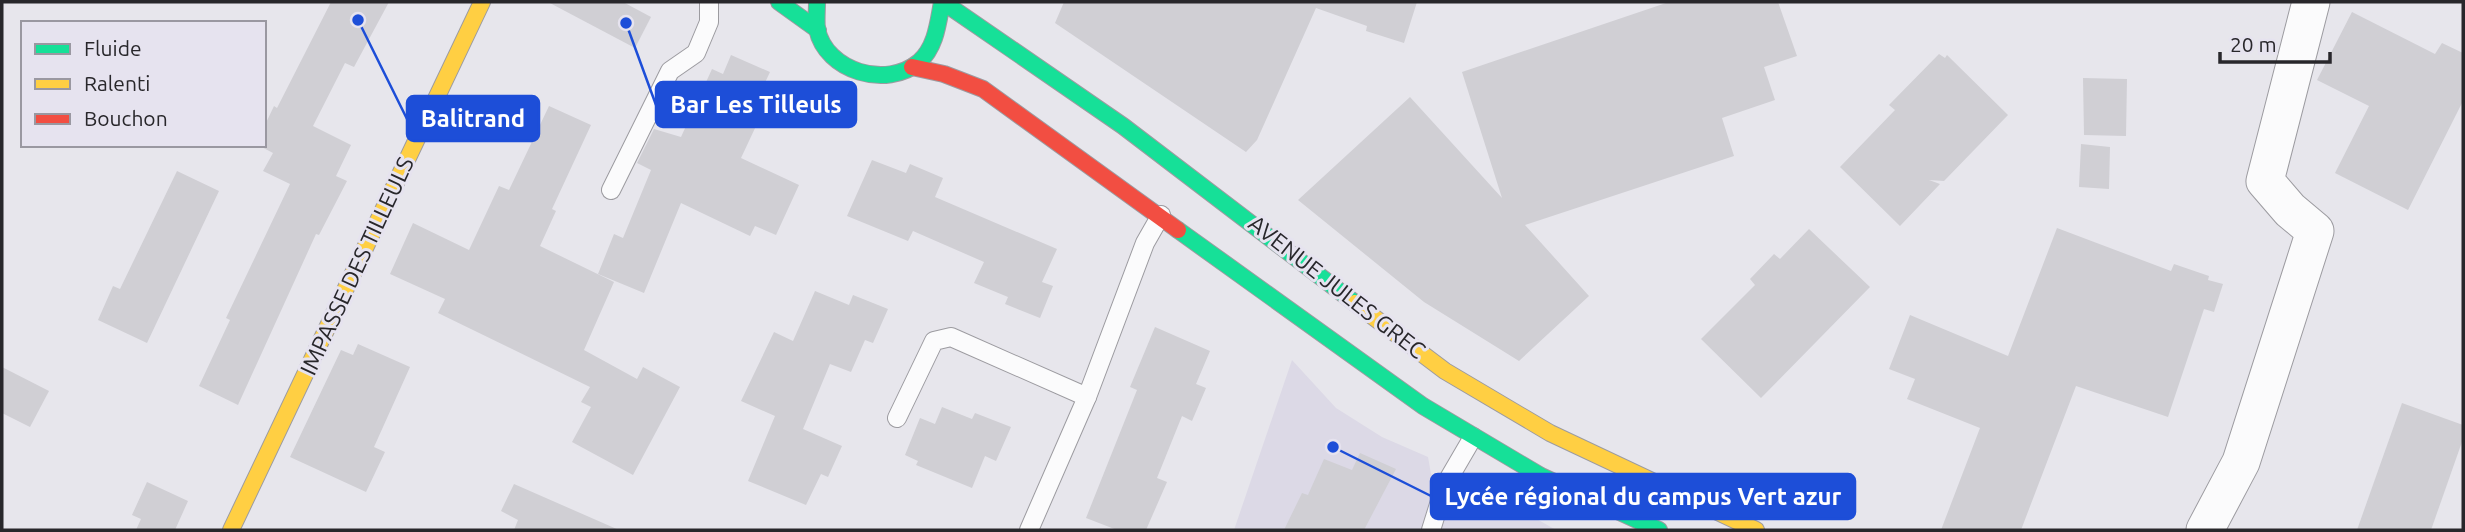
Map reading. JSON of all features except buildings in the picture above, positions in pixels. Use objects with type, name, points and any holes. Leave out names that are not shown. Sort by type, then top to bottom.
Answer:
[{"type":"street","name":"IMPASSE DES TILLEULS","points":[[231,530],[482,2]]},
{"type":"street","points":[[779,2],[818,30]]},
{"type":"street","points":[[817,2],[818,30],[828,51],[845,67],[867,75],[891,76],[912,67],[932,50],[942,26],[943,2]]},
{"type":"street","name":"AVENUE JULES GREC","points":[[943,2],[1156,150],[1389,331],[1445,371],[1550,433],[1756,530]]},
{"type":"street","points":[[2206,530],[2241,462],[2315,231],[2290,210],[2265,181],[2311,2]]},
{"type":"street","name":"AVENUE JULES GREC","points":[[912,67],[944,74],[983,89],[1363,363],[1473,438],[1541,476],[1659,530]]},
{"type":"lane","points":[[611,190],[670,71],[696,53],[709,22],[709,2]]},
{"type":"lane","points":[[1028,530],[1087,397],[1145,243],[1161,215]]},
{"type":"lane","points":[[898,418],[934,341],[951,337],[1087,397]]},
{"type":"lane","points":[[1431,530],[1445,485],[1473,438]]},
{"type":"shaded area","points":[[1292,360],[1336,408],[1382,437],[1428,457],[1431,474],[1459,495],[1481,487],[1556,530],[1234,530]]},
{"type":"traffic: fast","points":[[779,2],[818,30]]},
{"type":"traffic: fast","points":[[817,2],[817,29],[832,56],[859,72],[875,75],[906,70],[925,56],[935,34],[942,2]]},
{"type":"traffic: fast","points":[[943,2],[1123,126],[1355,303]]},
{"type":"traffic: fast","points":[[1178,230],[1423,406],[1541,476],[1659,530]]},
{"type":"traffic: slow","points":[[231,530],[482,2]]},
{"type":"traffic: slow","points":[[1355,303],[1445,371],[1550,433],[1756,530]]},
{"type":"traffic: jam","points":[[912,67],[944,74],[983,89],[1178,230]]},
{"type":"place","name":"Balitrand","points":[[358,20]]},
{"type":"place","name":"Bar Les Tilleuls","points":[[626,23]]},
{"type":"place","name":"Lycée régional du campus Vert azur","points":[[1333,447]]}]
